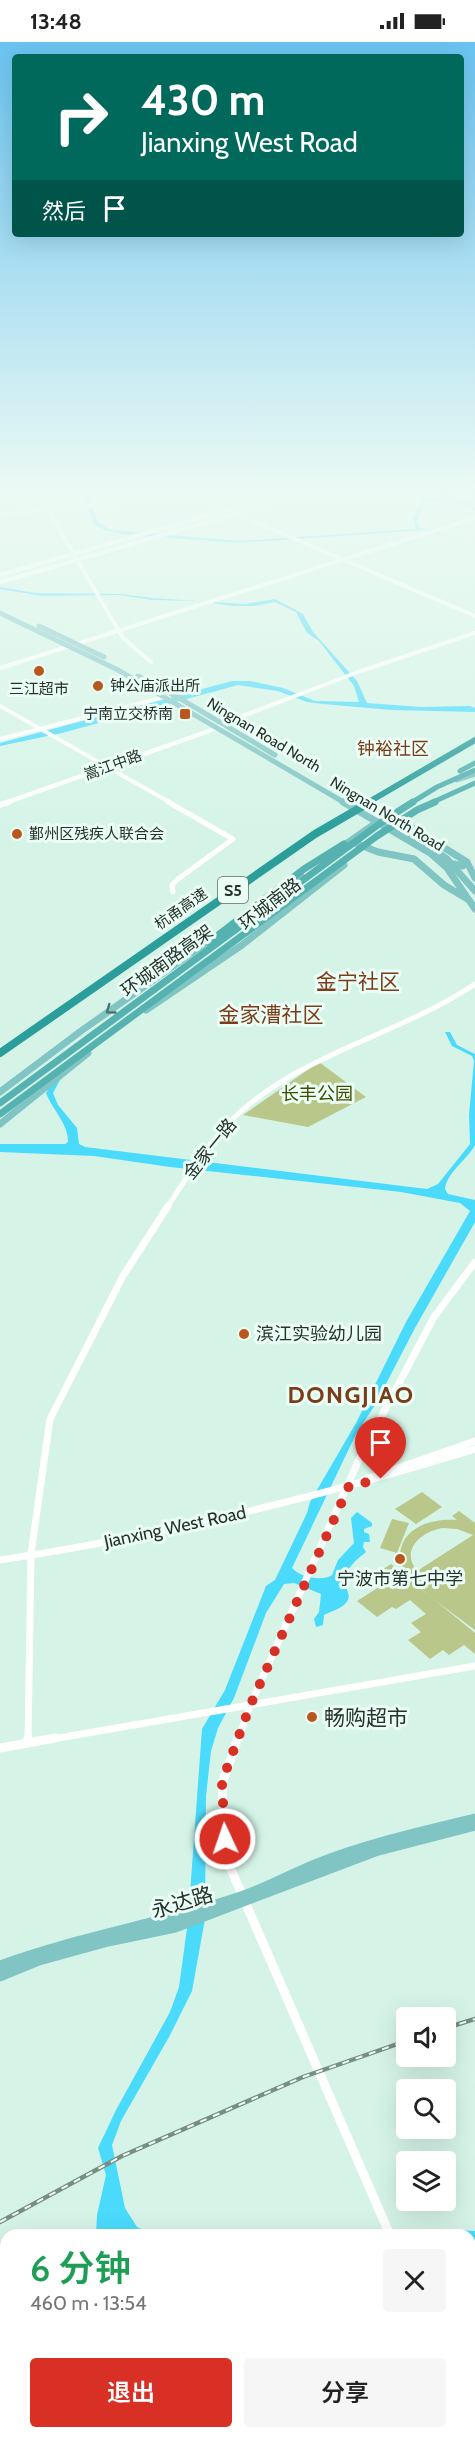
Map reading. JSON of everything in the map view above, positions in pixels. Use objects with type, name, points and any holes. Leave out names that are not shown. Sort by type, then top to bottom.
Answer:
[{"type":"highway","name":"杭甬高速","points":[[0,1045],[310,831],[392,781],[475,735]]},
{"type":"highway","name":"杭甬高速","points":[[0,1053],[315,834],[475,740]]},
{"type":"highway","points":[[403,807],[429,788],[475,764]]},
{"type":"highway","name":"环城南路高架","points":[[0,1103],[403,807],[437,787],[475,772]]},
{"type":"highway","name":"环城南路高架","points":[[1,1119],[38,1085],[377,836],[417,810],[475,784]]},
{"type":"highway","points":[[140,1000],[177,967],[304,869],[350,841]]},
{"type":"highway","points":[[152,1000],[356,855]]},
{"type":"main road","name":"Ningnan Road North","points":[[0,607],[77,643],[185,701],[221,725]]},
{"type":"main road","points":[[0,613],[70,646],[166,697]]},
{"type":"main road","name":"Ningnan North Road","points":[[166,697],[221,725],[414,841],[447,868],[475,909]]},
{"type":"main road","name":"嵩江中路","points":[[0,804],[221,725]]},
{"type":"main road","name":"环城南路","points":[[0,1092],[108,1011],[390,814],[447,783],[475,772]]},
{"type":"main road","name":"环城南路","points":[[1,1119],[115,1031],[242,945],[356,855],[404,821],[438,801],[475,784]]},
{"type":"main road","points":[[390,814],[467,862],[475,878]]},
{"type":"main road","points":[[350,841],[366,848],[414,859],[453,892],[469,900]]},
{"type":"main road","name":"Ningnan North Road","points":[[414,841],[440,852],[453,863],[475,891]]},
{"type":"main road","points":[[453,863],[463,866],[467,862]]},
{"type":"main road","points":[[453,892],[464,891]]},
{"type":"main road","name":"永达路","points":[[244,1900],[318,1864],[370,1846],[475,1819]]},
{"type":"main road","name":"永达路","points":[[0,1976],[39,1960],[244,1900],[375,1851],[475,1825]]},
{"type":"main road","points":[[0,1966],[105,1933],[173,1922]]},
{"type":"street","points":[[103,607],[129,645],[151,663]]},
{"type":"street","points":[[0,668],[195,607]]},
{"type":"street","points":[[454,607],[475,616]]},
{"type":"street","points":[[221,725],[353,676],[475,635]]},
{"type":"street","points":[[221,725],[358,672],[475,635]]},
{"type":"street","points":[[0,738],[42,731],[174,695]]},
{"type":"street","points":[[0,706],[233,839],[178,879],[172,885],[172,892]]},
{"type":"street","name":"金家一路","points":[[28,1743],[31,1556],[50,1419],[123,1276],[203,1152],[239,1113],[313,1063],[445,1004],[475,984]]},
{"type":"street","points":[[387,2229],[226,1858],[222,1784],[250,1706],[360,1457],[434,1317],[475,1262]]},
{"type":"street","name":"Jianxing West Road","points":[[345,1488],[475,1441]]},
{"type":"street","name":"Jianxing West Road","points":[[0,1560],[181,1528],[381,1479],[475,1449]]},
{"type":"street","points":[[0,1748],[475,1666]]},
{"type":"green space","name":"长丰公园","points":[[319,1062],[366,1097],[308,1127],[243,1115]]},
{"type":"green space","points":[[422,1492],[442,1507],[416,1524],[395,1509]]},
{"type":"green space","points":[[459,1511],[475,1523],[475,1630],[417,1585],[402,1565],[400,1555],[402,1546],[409,1534],[431,1522],[457,1520],[452,1516]],"holes":[[[457,1529],[473,1535],[417,1571],[411,1556],[415,1543],[434,1530]]]},
{"type":"green space","points":[[392,1519],[409,1523],[397,1553],[380,1548]]},
{"type":"green space","points":[[391,1564],[475,1633],[475,1654],[464,1645],[449,1655],[443,1650],[430,1659],[408,1640],[421,1632],[411,1623],[426,1614],[410,1600],[396,1609],[392,1607],[377,1617],[357,1601],[387,1582],[377,1573]]},
{"type":"water","points":[[285,607],[303,614],[313,632],[357,681],[367,703],[421,707],[470,706],[475,708],[475,712],[391,710],[323,704],[307,702],[278,691],[238,685],[62,733],[0,746],[0,743],[232,681],[250,681],[283,688],[315,701],[359,702],[354,686],[319,641],[307,633],[296,612]]},
{"type":"water","points":[[445,1032],[450,1032],[457,1045],[475,1054],[475,1145],[449,1177],[445,1189],[448,1194],[475,1200],[475,1222],[415,1328],[375,1405],[356,1434],[292,1568],[311,1578],[332,1575],[338,1560],[354,1543],[351,1518],[357,1512],[372,1523],[372,1526],[364,1529],[364,1532],[369,1534],[370,1542],[364,1542],[363,1547],[366,1552],[350,1567],[346,1576],[348,1600],[341,1607],[324,1615],[323,1625],[316,1627],[314,1619],[319,1612],[321,1594],[294,1583],[284,1584],[266,1613],[234,1698],[218,1728],[211,1751],[206,1796],[205,1919],[192,1991],[169,2037],[121,2121],[112,2145],[125,2208],[137,2227],[141,2229],[96,2229],[106,2175],[98,2148],[116,2110],[170,2012],[179,1987],[188,1921],[202,1729],[225,1690],[266,1586],[275,1580],[310,1502],[356,1423],[406,1322],[470,1211],[460,1203],[401,1192],[170,1167],[94,1156],[0,1152],[0,1144],[65,1144],[68,1142],[66,1129],[46,1093],[53,1082],[61,1078],[53,1093],[58,1105],[77,1128],[79,1144],[85,1147],[427,1189],[438,1184],[470,1144],[469,1115],[474,1061],[472,1056],[452,1046]]},
{"type":"railway","points":[[456,2025],[475,2019]]},
{"type":"railway","points":[[0,2222],[122,2156],[303,2077],[396,2044]]},
{"type":"place","name":"三江超市","points":[[39,671]]},
{"type":"place","name":"钟公庙派出所","points":[[98,686]]},
{"type":"place","name":"宁南立交桥南","points":[[185,714]]},
{"type":"place","name":"鄞州区残疾人联合会","points":[[17,834]]},
{"type":"place","name":"滨江实验幼儿园","points":[[244,1334]]},
{"type":"place","name":"宁波市第七中学","points":[[400,1559]]},
{"type":"place","name":"畅购超市","points":[[312,1717]]},
{"type":"district","name":"钟裕社区","points":[[393,749]]},
{"type":"district","name":"金宁社区","points":[[358,981]]},
{"type":"district","name":"金家漕社区","points":[[271,1014]]},
{"type":"district","name":"DONGJIAO","points":[[351,1394]]},
{"type":"route","points":[[225,1839],[222,1784],[250,1706],[333,1517],[349,1486],[381,1479]]}]
